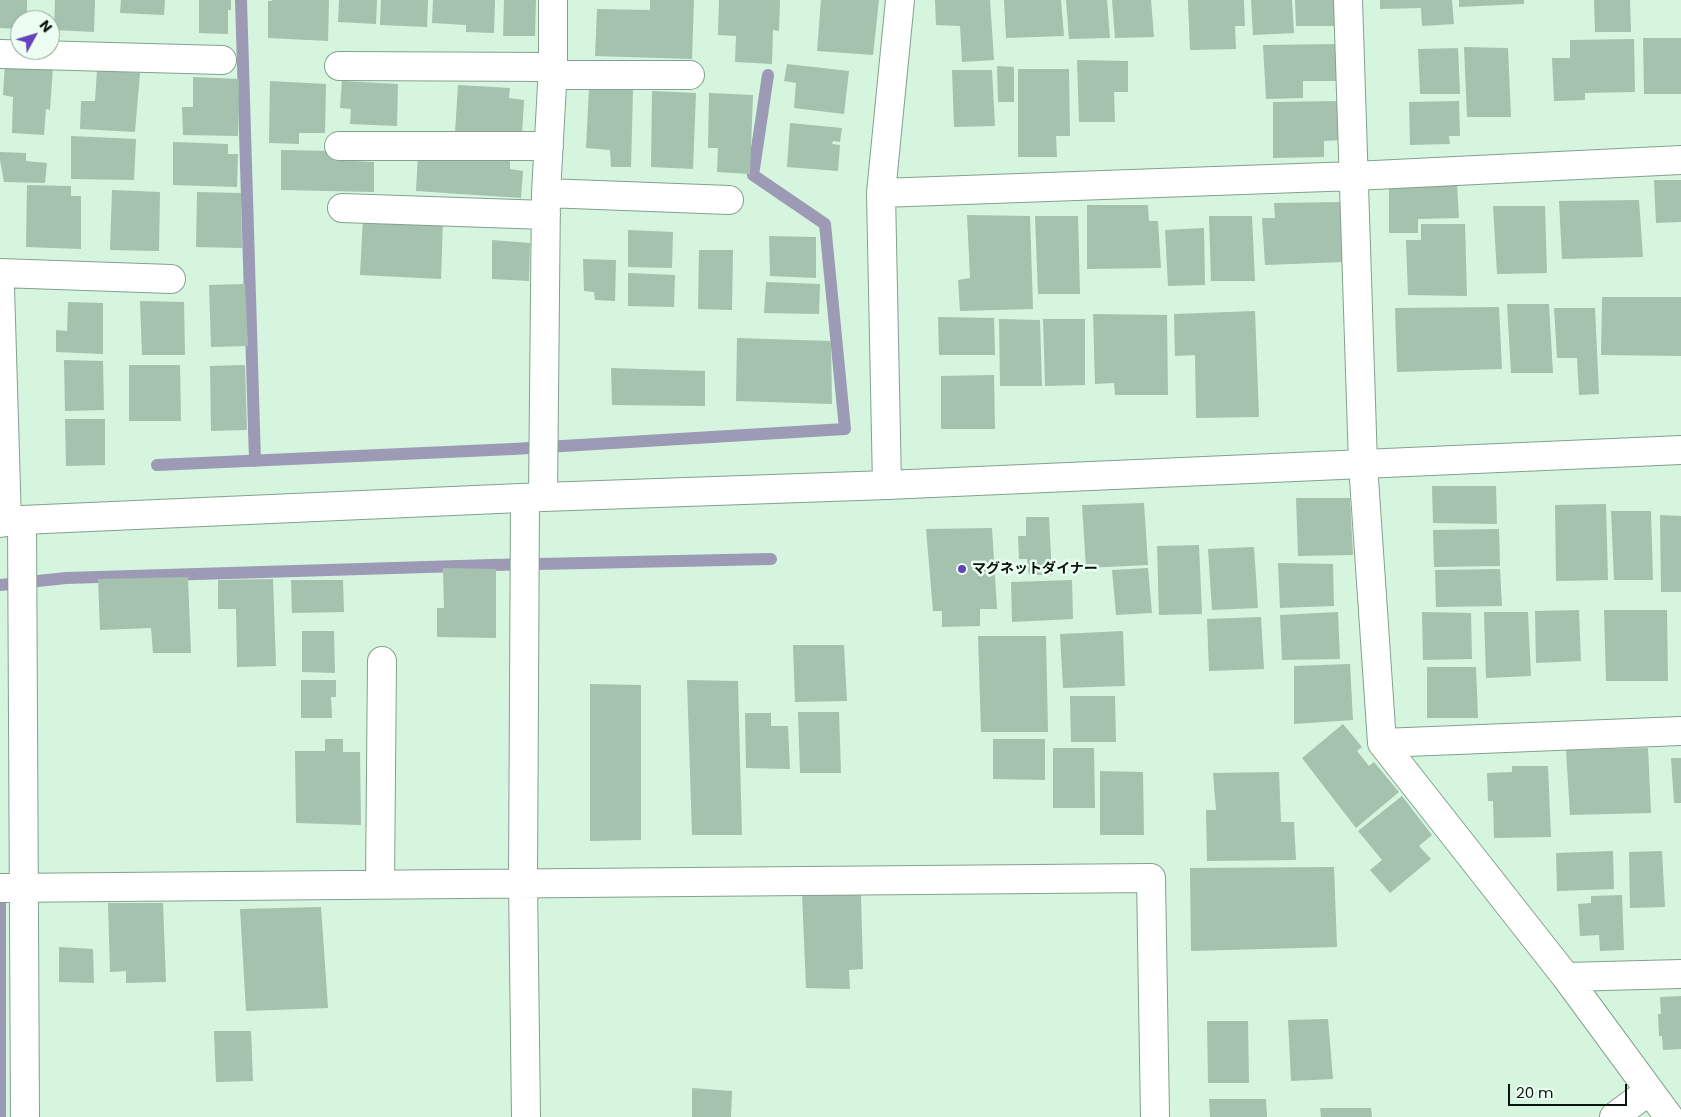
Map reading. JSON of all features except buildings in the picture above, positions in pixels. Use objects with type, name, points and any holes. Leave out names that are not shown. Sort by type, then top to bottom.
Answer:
[{"type":"street","points":[[526,1117],[523,882],[534,498],[553,71],[553,0]]},
{"type":"street","points":[[886,485],[881,193],[900,0]]},
{"type":"street","points":[[1348,0],[1363,464],[1382,743],[1566,978],[1669,1117]]},
{"type":"street","points":[[0,54],[222,60]]},
{"type":"street","points":[[339,66],[690,75]]},
{"type":"street","points":[[339,146],[549,146]]},
{"type":"street","points":[[881,193],[1354,176],[1681,160]]},
{"type":"street","points":[[342,208],[729,200]]},
{"type":"street","points":[[0,273],[172,279]]},
{"type":"street","points":[[0,287],[9,522],[11,888],[25,1117]]},
{"type":"street","points":[[9,522],[1681,450]]},
{"type":"street","points":[[380,884],[382,661]]},
{"type":"street","points":[[1382,743],[1681,731]]},
{"type":"street","points":[[11,888],[523,882],[1151,878],[1155,1117]]},
{"type":"street","points":[[1566,978],[1681,974]]},
{"type":"street","points":[[1614,1117],[1649,1091]]},
{"type":"waterway","points":[[241,0],[255,461]]},
{"type":"waterway","points":[[157,465],[513,449],[845,429],[825,224],[753,175],[768,75]]},
{"type":"waterway","points":[[0,585],[66,578],[492,565],[771,559]]},
{"type":"waterway","points":[[0,885],[0,1117]]},
{"type":"place","name":"マグネットダイナー","points":[[962,569]]}]
